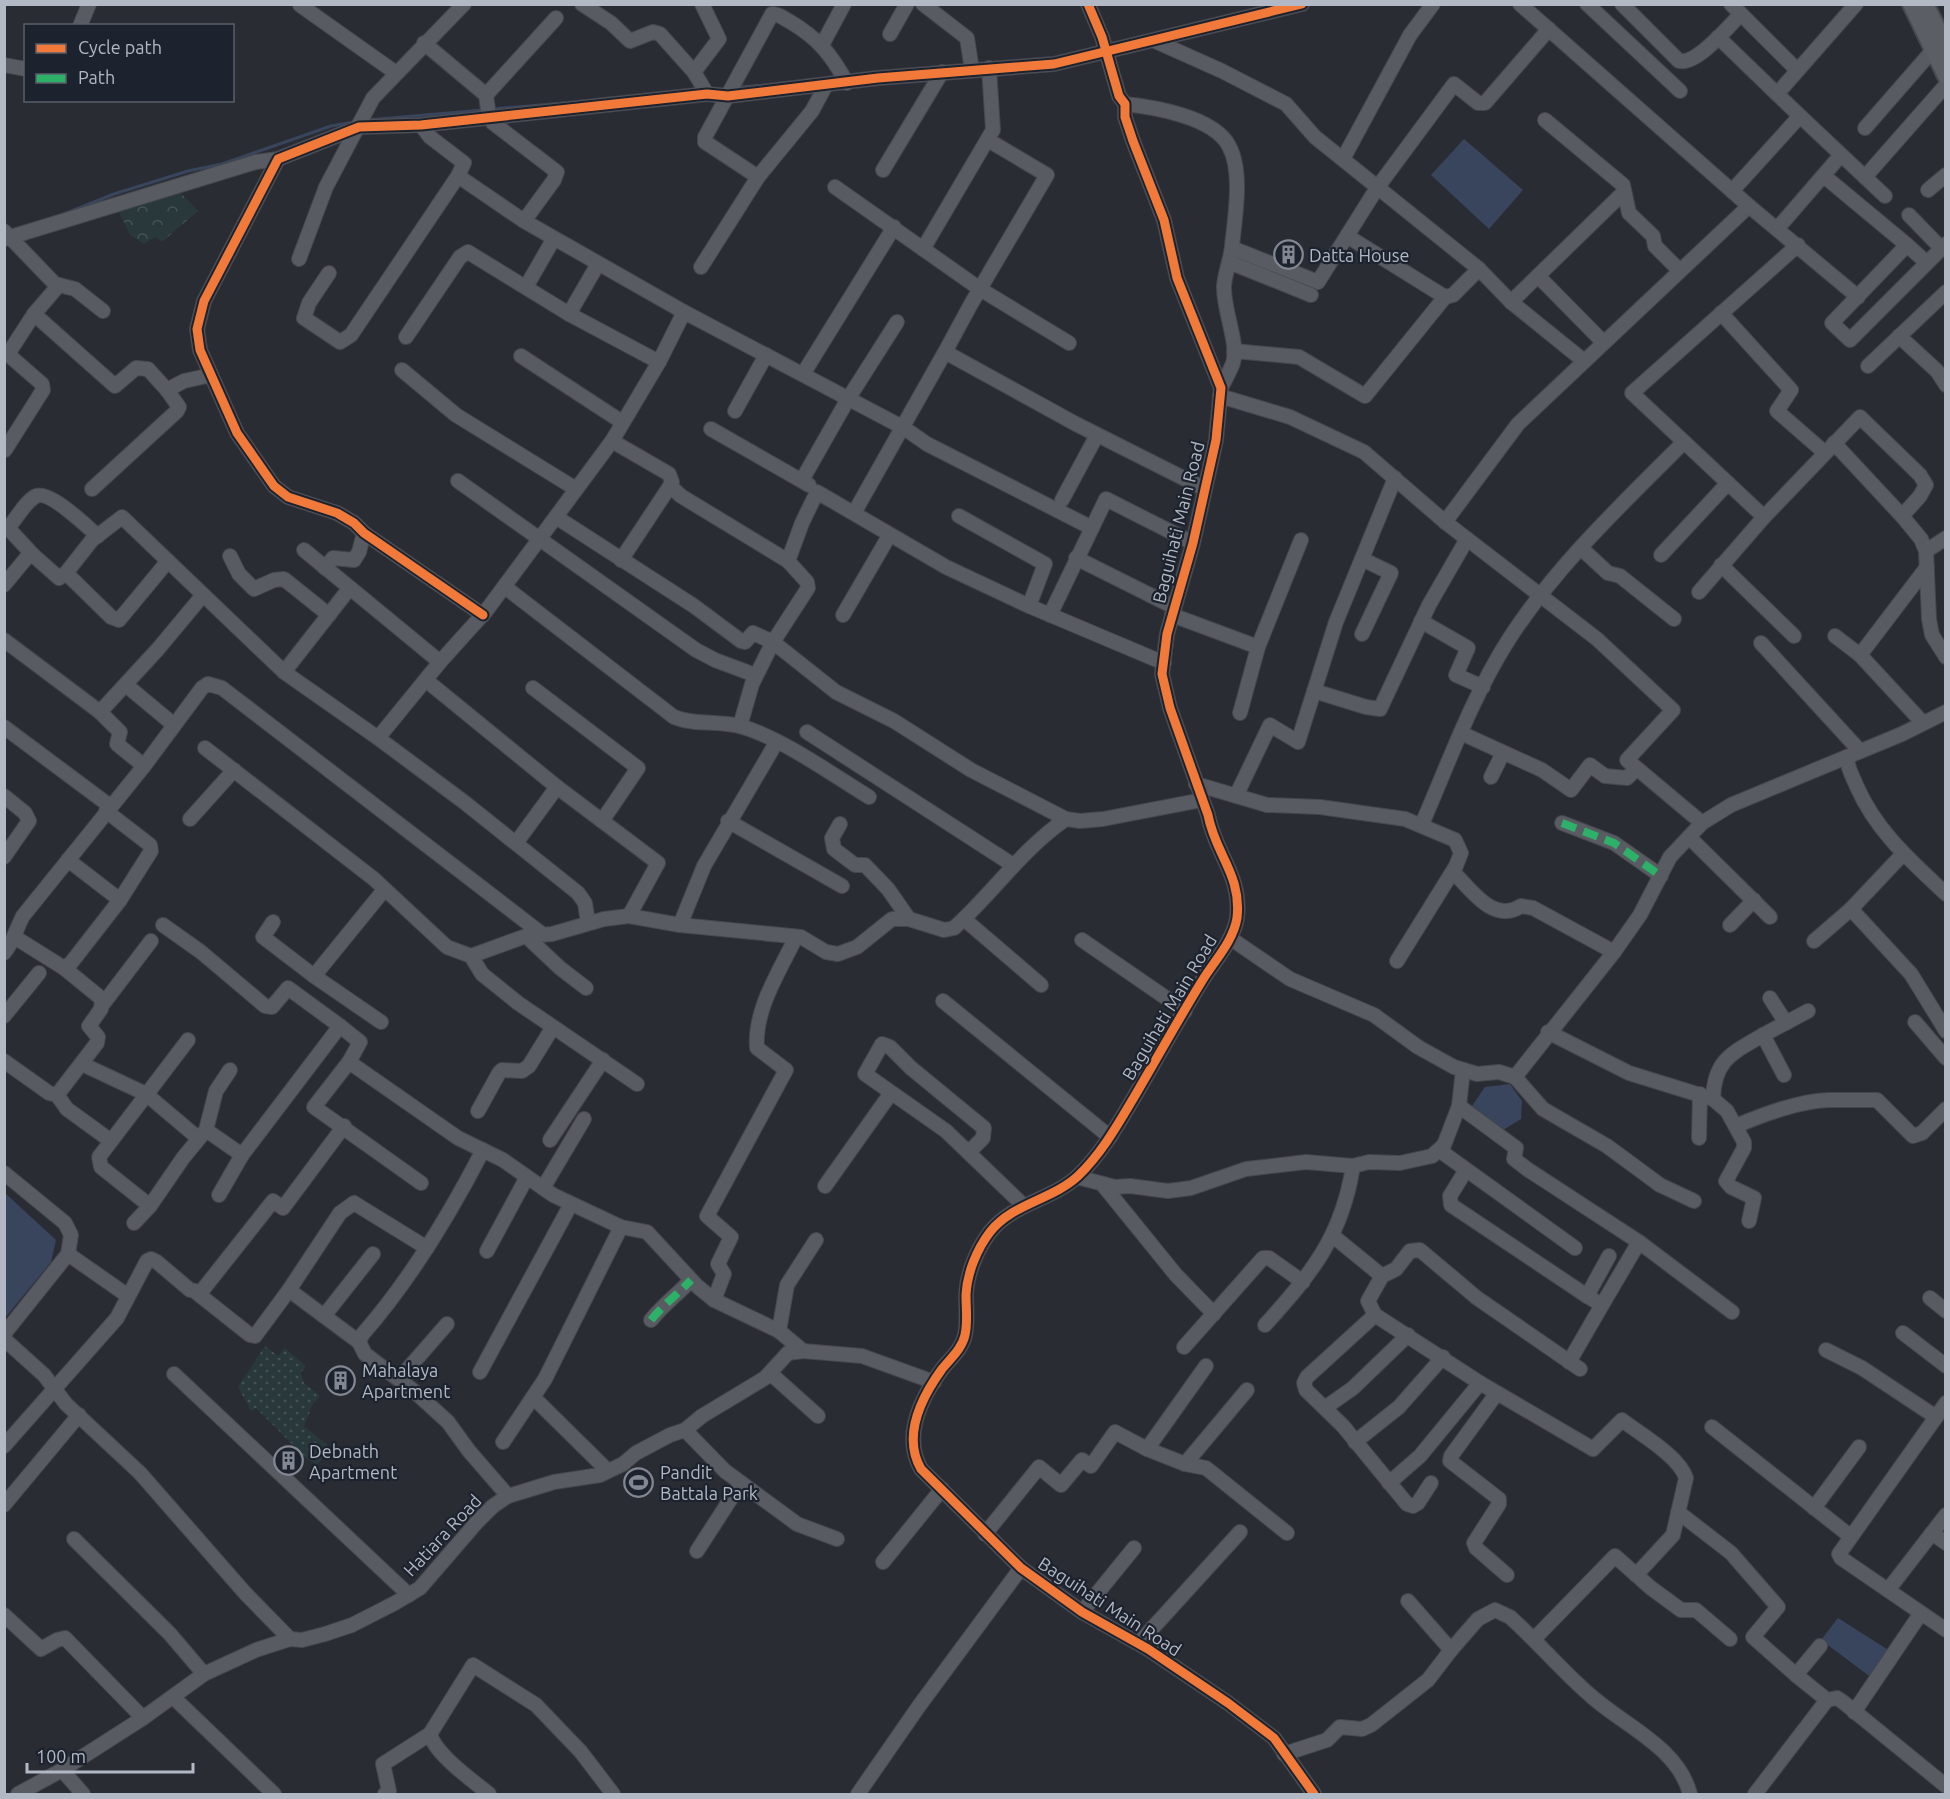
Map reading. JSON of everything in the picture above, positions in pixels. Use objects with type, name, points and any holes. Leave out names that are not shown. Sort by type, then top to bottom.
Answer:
[{"type":"main road","points":[[1911,4],[1939,48]]},
{"type":"main road","points":[[1925,4],[1946,76]]},
{"type":"street","points":[[81,24],[89,4]]},
{"type":"street","points":[[300,4],[396,73]]},
{"type":"street","points":[[582,4],[611,23],[630,41],[653,32],[660,34],[694,72],[707,94]]},
{"type":"street","points":[[694,72],[719,39],[702,4]]},
{"type":"street","points":[[822,45],[844,4]]},
{"type":"street","points":[[890,34],[908,4]]},
{"type":"street","points":[[923,4],[967,38],[971,67]]},
{"type":"street","points":[[942,19],[946,4]]},
{"type":"street","name":"Baguihati Main Road","points":[[1088,4],[1102,37],[1119,96],[1125,104],[1125,117],[1133,141],[1164,220],[1177,278],[1221,392],[1216,440],[1193,543],[1173,611],[1162,674],[1166,696],[1211,833],[1229,865],[1237,889],[1237,920],[1230,938],[1110,1137],[1077,1177],[1065,1186],[1023,1205],[991,1230],[975,1257],[967,1286],[964,1337],[934,1382],[915,1419],[912,1446],[914,1458],[921,1469],[1021,1568],[1082,1612],[1139,1643],[1228,1703],[1274,1738],[1314,1794]]},
{"type":"street","points":[[104,311],[75,289],[59,285],[50,279],[7,236],[256,162],[278,159],[360,123],[421,125],[488,108],[640,103],[707,94],[847,83],[971,67],[1054,64],[1302,4]]},
{"type":"street","points":[[1343,159],[1405,42],[1433,4]]},
{"type":"street","points":[[1587,4],[1680,91]]},
{"type":"street","points":[[1622,4],[1679,62],[1684,63],[1695,58],[1718,37],[1736,10],[1797,70]]},
{"type":"street","points":[[1777,94],[1856,4]]},
{"type":"street","points":[[1520,5],[1749,206],[1858,297]]},
{"type":"street","points":[[299,259],[326,187],[373,98],[458,6]]},
{"type":"street","points":[[758,177],[705,142],[718,110],[772,14],[781,10],[813,35],[847,83]]},
{"type":"street","points":[[488,108],[556,18]]},
{"type":"street","points":[[1231,255],[1318,282],[1377,188],[1454,84],[1478,103],[1485,104],[1549,29]]},
{"type":"street","points":[[1718,37],[1885,196]]},
{"type":"street","points":[[1155,41],[1276,98],[1343,159],[1479,269],[1511,302],[1584,361]]},
{"type":"street","points":[[424,43],[488,108],[557,172],[554,180],[524,221]]},
{"type":"street","points":[[1865,128],[1939,48]]},
{"type":"street","points":[[4,65],[24,69]]},
{"type":"street","points":[[923,249],[993,130],[989,68]]},
{"type":"street","points":[[883,170],[942,72]]},
{"type":"street","points":[[700,267],[758,177],[812,111],[826,85]]},
{"type":"street","points":[[1865,177],[1946,85]]},
{"type":"street","points":[[1125,104],[1163,108],[1218,134],[1228,145],[1234,162],[1231,255],[1224,284],[1224,307],[1234,351],[1233,362],[1221,392],[1327,433],[1364,452],[1445,522],[1597,639],[1673,710],[1627,760],[1702,822]]},
{"type":"street","points":[[1732,191],[1800,116]]},
{"type":"street","points":[[1545,120],[1618,181],[1624,192],[1629,213],[1653,236],[1655,246],[1679,270]]},
{"type":"street","points":[[329,273],[309,303],[304,318],[340,342],[351,336],[464,164],[430,137],[421,125]]},
{"type":"street","points":[[854,513],[1047,176],[988,140]]},
{"type":"street","points":[[1777,229],[1842,155]]},
{"type":"street","points":[[278,159],[204,301],[197,329],[200,350],[237,433],[274,486],[288,497],[337,513],[354,523],[483,615]]},
{"type":"street","points":[[1928,190],[1946,175]]},
{"type":"street","points":[[458,176],[553,240],[575,249],[684,312],[904,428],[927,444],[1092,528]]},
{"type":"street","points":[[1824,176],[1927,263]]},
{"type":"street","points":[[835,187],[894,226],[980,290],[1069,343]]},
{"type":"street","points":[[1511,302],[1624,192]]},
{"type":"street","points":[[1445,522],[1518,424],[1749,206]]},
{"type":"street","points":[[1907,245],[1832,323],[1850,340],[1943,246],[1909,215]]},
{"type":"street","points":[[803,374],[894,226]]},
{"type":"street","points":[[1347,236],[1445,297]]},
{"type":"street","points":[[526,286],[553,240]]},
{"type":"street","points":[[1764,517],[1632,393],[1798,245]]},
{"type":"street","points":[[406,337],[465,253],[485,261],[569,314],[659,362]]},
{"type":"street","points":[[1231,255],[1311,295]]},
{"type":"street","points":[[569,314],[598,264]]},
{"type":"street","points":[[1234,351],[1299,357],[1365,396],[1445,297],[1453,295],[1479,269]]},
{"type":"street","points":[[1538,276],[1604,342]]},
{"type":"street","points":[[5,450],[44,390],[42,384],[11,357],[10,351],[34,314],[59,285]]},
{"type":"street","points":[[1868,366],[1946,292]]},
{"type":"street","points":[[378,738],[427,681],[440,662],[483,615],[612,441],[659,362],[684,312]]},
{"type":"street","points":[[1721,313],[1791,390],[1777,411],[1829,447],[1902,516],[1921,539],[1926,551],[1929,619],[1932,635],[1946,657]]},
{"type":"street","points":[[34,314],[115,386],[136,368],[148,369],[179,406],[177,411],[92,489]]},
{"type":"street","points":[[802,480],[848,399],[897,322]]},
{"type":"street","points":[[1899,336],[1937,371],[1946,385]]},
{"type":"street","points":[[945,352],[1097,435],[1205,489]]},
{"type":"street","points":[[735,411],[766,355]]},
{"type":"street","points":[[521,356],[622,422]]},
{"type":"street","points":[[402,370],[463,420],[576,489]]},
{"type":"street","points":[[167,390],[184,381],[211,375]]},
{"type":"street","points":[[1698,592],[1764,517],[1860,417],[1920,475],[1926,485],[1920,496],[1902,516]]},
{"type":"street","points":[[711,429],[802,480],[817,492],[889,536],[946,567],[1029,606],[1164,663]]},
{"type":"street","points":[[1062,500],[1097,435]]},
{"type":"street","points":[[612,441],[669,474],[672,482],[621,560]]},
{"type":"street","points":[[1422,824],[1482,687],[1509,639],[1582,549],[1684,442]]},
{"type":"street","points":[[1236,796],[1270,725],[1298,742],[1336,622],[1395,478]]},
{"type":"street","points":[[458,481],[696,650],[755,675]]},
{"type":"street","points":[[1661,555],[1728,483]]},
{"type":"street","points":[[670,486],[705,511],[788,561],[807,582],[808,588],[755,675],[740,726]]},
{"type":"street","points":[[788,561],[802,523],[817,492]]},
{"type":"street","points":[[98,536],[51,496],[40,494],[33,497],[8,528],[59,578],[98,536],[122,517],[284,672],[378,738],[578,893],[585,903],[588,923]]},
{"type":"street","points":[[1050,615],[1106,499],[1193,543]]},
{"type":"street","points":[[959,516],[1045,564],[1029,606]]},
{"type":"street","points":[[556,517],[694,606],[741,641],[745,642],[753,633],[758,633],[773,642],[836,692],[894,721],[971,770],[1066,819],[1080,822],[1103,819],[1202,800]]},
{"type":"street","points":[[324,568],[333,558],[354,560],[359,552],[364,532]]},
{"type":"street","points":[[843,615],[889,536]]},
{"type":"street","points":[[1926,551],[1946,538]]},
{"type":"street","points":[[1314,691],[1380,709],[1421,621],[1467,539]]},
{"type":"street","points":[[1240,713],[1258,647],[1302,540]]},
{"type":"street","points":[[1582,549],[1610,575],[1620,576],[1674,619]]},
{"type":"street","points":[[304,550],[440,662]]},
{"type":"street","points":[[6,580],[28,556],[33,555]]},
{"type":"street","points":[[230,556],[239,574],[254,590],[274,580],[284,579],[329,615]]},
{"type":"street","points":[[1077,558],[1173,611],[1258,647]]},
{"type":"street","points":[[1362,559],[1391,573],[1362,634]]},
{"type":"street","points":[[66,573],[111,617],[119,620],[168,561]]},
{"type":"street","points":[[1721,566],[1794,636]]},
{"type":"street","points":[[1860,654],[1927,567]]},
{"type":"street","points":[[505,587],[674,717],[686,722],[740,726],[776,743],[869,797]]},
{"type":"street","points":[[284,672],[349,589]]},
{"type":"street","points":[[100,712],[203,595]]},
{"type":"street","points":[[1421,621],[1468,648],[1456,675],[1482,687]]},
{"type":"street","points":[[1835,636],[1860,654],[1923,723]]},
{"type":"street","points":[[4,640],[100,712],[120,732],[117,744],[144,766]]},
{"type":"street","points":[[1761,643],[1853,754]]},
{"type":"street","points":[[427,681],[557,787],[658,863],[629,916]]},
{"type":"street","points":[[4,953],[12,929],[144,766],[202,688],[208,684],[222,688],[542,934]]},
{"type":"street","points":[[126,685],[174,725]]},
{"type":"street","points":[[533,688],[638,768],[602,821]]},
{"type":"street","points":[[1515,1077],[1548,1032],[1614,952],[1640,915],[1670,857],[1702,822],[1731,805],[1946,712]]},
{"type":"street","points":[[4,727],[108,808],[150,845],[151,851],[120,900],[71,963],[64,968]]},
{"type":"street","points":[[807,732],[1013,865]]},
{"type":"street","points":[[1461,734],[1542,770],[1571,790],[1590,765],[1605,776],[1627,778],[1636,769]]},
{"type":"street","points":[[680,925],[704,866],[728,821],[776,743]]},
{"type":"street","points":[[205,748],[374,879],[447,947],[471,956],[482,974],[518,1003],[637,1084]]},
{"type":"street","points":[[1491,777],[1503,753]]},
{"type":"street","points":[[1853,754],[1847,764],[1877,825],[1902,854],[1946,894]]},
{"type":"street","points":[[190,819],[234,770]]},
{"type":"street","points":[[1196,784],[1267,805],[1339,809],[1405,819],[1422,824],[1455,840],[1461,853],[1453,872],[1397,961]]},
{"type":"street","points":[[516,843],[557,787]]},
{"type":"street","points":[[4,796],[25,813],[29,821],[5,855]]},
{"type":"street","points":[[471,956],[526,936],[629,916],[680,925],[776,933],[795,939],[801,938],[826,952],[846,953],[858,947],[884,924],[892,920],[909,918],[944,930],[954,928],[1042,835],[1066,819]]},
{"type":"street","points":[[728,821],[842,886]]},
{"type":"street","points":[[1562,823],[1614,843],[1661,876]]},
{"type":"street","points":[[840,824],[832,838],[834,849],[855,866],[865,865],[888,889],[909,918]]},
{"type":"street","points":[[1689,837],[1770,917]]},
{"type":"street","points":[[1814,941],[1851,909],[1902,854]]},
{"type":"street","points":[[68,860],[120,900]]},
{"type":"street","points":[[1453,872],[1490,908],[1501,913],[1511,912],[1521,906],[1533,908],[1614,952]]},
{"type":"street","points":[[163,925],[201,952],[265,1006],[272,1007],[288,988],[309,972],[384,890]]},
{"type":"street","points":[[1730,925],[1754,900]]},
{"type":"street","points":[[1851,909],[1911,974],[1946,1031]]},
{"type":"street","points":[[964,919],[1041,985]]},
{"type":"street","points":[[273,922],[263,937],[381,1022]]},
{"type":"street","points":[[12,929],[102,999],[103,1004]]},
{"type":"street","points":[[526,936],[560,968],[586,987]]},
{"type":"street","points":[[1230,938],[1290,979],[1359,1007],[1418,1047],[1463,1070],[1477,1074],[1499,1072],[1515,1077],[1543,1109],[1607,1146],[1660,1185],[1694,1201]]},
{"type":"street","points":[[714,1300],[724,1274],[718,1264],[731,1237],[707,1216],[786,1070],[757,1048],[756,1035],[768,994],[795,939]]},
{"type":"street","points":[[57,1095],[97,1043],[98,1037],[90,1026],[103,1004],[151,940]]},
{"type":"street","points":[[1082,940],[1185,1011]]},
{"type":"street","points":[[4,1016],[39,973]]},
{"type":"street","points":[[288,988],[360,1042],[349,1062],[314,1107],[344,1126],[421,1183]]},
{"type":"street","points":[[1770,998],[1786,1023]]},
{"type":"street","points":[[943,1000],[1110,1137]]},
{"type":"street","points":[[1699,1138],[1706,1097],[1723,1061],[1763,1035],[1808,1011]]},
{"type":"street","points":[[1915,1022],[1943,1051]]},
{"type":"street","points":[[219,1195],[242,1155],[340,1026]]},
{"type":"street","points":[[478,1111],[499,1073],[502,1070],[522,1071],[529,1066],[553,1027]]},
{"type":"street","points":[[1548,1032],[1629,1073],[1706,1097],[1727,1111],[1738,1125],[1744,1148],[1726,1181],[1731,1187],[1754,1198],[1749,1221]]},
{"type":"street","points":[[1763,1035],[1784,1075]]},
{"type":"street","points":[[150,1206],[101,1167],[99,1157],[188,1040]]},
{"type":"street","points":[[969,1152],[983,1138],[984,1128],[910,1068],[890,1047],[882,1044],[865,1074],[946,1131],[1023,1205]]},
{"type":"street","points":[[550,1140],[603,1060]]},
{"type":"street","points":[[4,1061],[49,1093],[57,1095],[67,1109],[111,1141]]},
{"type":"street","points":[[349,1062],[458,1138],[483,1150],[571,1204],[621,1227],[647,1232],[691,1280],[714,1300],[779,1331],[803,1351],[862,1356],[934,1382]]},
{"type":"street","points":[[82,1064],[146,1094],[202,1134],[242,1155]]},
{"type":"street","points":[[134,1223],[150,1206],[202,1134],[216,1091],[230,1070]]},
{"type":"street","points":[[1077,1177],[1103,1185],[1168,1191],[1191,1188],[1246,1169],[1306,1162],[1353,1166],[1425,1158],[1432,1156],[1444,1145],[1459,1106],[1463,1070]]},
{"type":"street","points":[[825,1186],[891,1093]]},
{"type":"street","points":[[1738,1125],[1759,1116],[1810,1103],[1828,1100],[1877,1100],[1913,1136],[1922,1133],[1946,1109]]},
{"type":"street","points":[[1459,1106],[1516,1148],[1514,1159],[1527,1169],[1639,1242],[1732,1312]]},
{"type":"street","points":[[543,1188],[584,1119]]},
{"type":"street","points":[[197,1293],[206,1287],[273,1202],[283,1208],[344,1126]]},
{"type":"street","points":[[359,1342],[362,1335],[397,1295],[427,1248],[483,1150]]},
{"type":"street","points":[[1439,1150],[1575,1248]]},
{"type":"street","points":[[1265,1325],[1322,1257],[1333,1236],[1350,1190],[1353,1166]]},
{"type":"street","points":[[1466,1170],[1450,1196],[1451,1205],[1602,1305]]},
{"type":"street","points":[[4,1173],[65,1223],[71,1235],[68,1254],[4,1334]]},
{"type":"street","points":[[488,1251],[526,1177]]},
{"type":"street","points":[[1103,1185],[1176,1275],[1214,1314]]},
{"type":"street","points":[[480,1372],[571,1204]]},
{"type":"street","points":[[4,1446],[117,1318],[147,1261],[151,1259],[252,1337],[290,1290],[348,1205],[358,1205],[427,1248]]},
{"type":"street","points":[[503,1442],[545,1379],[621,1227]]},
{"type":"street","points":[[1333,1236],[1382,1276]]},
{"type":"street","points":[[779,1331],[787,1285],[816,1240]]},
{"type":"street","points":[[1636,1575],[1673,1535],[1686,1478],[1683,1469],[1622,1420],[1597,1448],[1593,1449],[1480,1383],[1375,1315],[1367,1304],[1374,1287],[1382,1276],[1396,1269],[1410,1251],[1420,1250],[1477,1298],[1575,1365],[1602,1305],[1639,1242]]},
{"type":"street","points":[[68,1254],[128,1296]]},
{"type":"street","points":[[324,1316],[373,1254]]},
{"type":"street","points":[[1587,1296],[1609,1256]]},
{"type":"street","points":[[1184,1347],[1263,1258],[1269,1258],[1303,1282]]},
{"type":"street","points":[[651,1320],[691,1280]]},
{"type":"street","points":[[290,1290],[359,1342],[365,1354],[399,1379],[448,1422],[469,1451],[508,1496]]},
{"type":"street","points":[[1930,1298],[1946,1311]]},
{"type":"street","points":[[1375,1315],[1307,1377],[1304,1383],[1306,1390],[1326,1407],[1407,1504],[1413,1506],[1418,1503],[1431,1483]]},
{"type":"street","points":[[399,1379],[447,1324]]},
{"type":"street","points":[[1903,1333],[1946,1366]]},
{"type":"street","points":[[1326,1407],[1353,1388],[1408,1335]]},
{"type":"street","points":[[4,1339],[140,1473],[245,1593],[290,1639]]},
{"type":"street","points":[[1826,1350],[1862,1368],[1936,1417]]},
{"type":"street","name":"Hatiara Road","points":[[18,1794],[62,1770],[143,1718],[204,1674],[256,1650],[290,1639],[302,1640],[352,1625],[409,1595],[437,1572],[493,1506],[508,1496],[554,1482],[600,1475],[670,1435],[685,1430],[702,1416],[770,1373],[788,1353],[803,1351]]},
{"type":"street","points":[[1355,1442],[1400,1407],[1443,1357]]},
{"type":"street","points":[[1146,1449],[1206,1366]]},
{"type":"street","points":[[770,1373],[818,1416]]},
{"type":"street","points":[[174,1374],[409,1595]]},
{"type":"street","points":[[1389,1483],[1420,1456],[1480,1383]]},
{"type":"street","points":[[1185,1464],[1247,1390]]},
{"type":"street","points":[[1497,1393],[1451,1456],[1450,1461],[1499,1500],[1499,1504],[1474,1543],[1476,1548],[1507,1575]]},
{"type":"street","points":[[533,1397],[608,1471]]},
{"type":"street","points":[[1946,1403],[1841,1547],[1839,1557],[1946,1630]]},
{"type":"street","points":[[4,1505],[80,1415]]},
{"type":"street","points":[[1712,1427],[1850,1536]]},
{"type":"street","points":[[685,1430],[725,1471],[797,1524],[837,1539]]},
{"type":"street","points":[[985,1534],[1039,1467],[1061,1485],[1082,1460],[1091,1466],[1115,1432],[1146,1449],[1185,1464],[1206,1468],[1287,1533]]},
{"type":"street","points":[[1814,1508],[1859,1448]]},
{"type":"street","points":[[697,1551],[741,1483]]},
{"type":"street","points":[[883,1562],[942,1489]]},
{"type":"street","points":[[1678,1512],[1731,1553],[1778,1607],[1754,1637],[1827,1700]]},
{"type":"street","points":[[1888,1590],[1946,1515]]},
{"type":"street","points":[[1139,1643],[1240,1532]]},
{"type":"street","points":[[1932,1533],[1946,1543]]},
{"type":"street","points":[[74,1539],[170,1634],[204,1674]]},
{"type":"street","points":[[1082,1612],[1134,1548]]},
{"type":"street","points":[[1534,1639],[1615,1556],[1681,1610],[1696,1610],[1730,1639]]},
{"type":"street","points":[[858,1794],[919,1706],[1021,1568]]},
{"type":"street","points":[[1408,1601],[1451,1650]]},
{"type":"street","points":[[1284,1754],[1327,1740],[1340,1727],[1362,1730],[1371,1725],[1428,1680],[1478,1619],[1495,1610],[1510,1617],[1590,1696],[1631,1725],[1678,1766],[1690,1794]]},
{"type":"street","points":[[1854,1712],[1921,1613]]},
{"type":"street","points":[[4,1615],[41,1649],[65,1638],[143,1718]]},
{"type":"street","points":[[1796,1675],[1820,1646]]},
{"type":"street","points":[[385,1794],[389,1791],[383,1764],[430,1734],[473,1665],[536,1705],[581,1752],[613,1794]]},
{"type":"street","points":[[173,1697],[274,1794]]},
{"type":"street","points":[[1755,1794],[1827,1700],[1837,1698],[1946,1786]]},
{"type":"street","points":[[430,1734],[432,1742],[443,1754],[489,1794]]},
{"type":"street","points":[[62,1770],[83,1794]]},
{"type":"green space","points":[[179,191],[198,211],[162,242],[155,237],[144,244],[130,235],[119,212]]},
{"type":"green space","points":[[265,1346],[278,1356],[285,1348],[306,1366],[301,1373],[304,1383],[320,1396],[313,1404],[304,1426],[330,1447],[317,1465],[305,1457],[256,1408],[251,1411],[238,1387]]},
{"type":"water","points":[[1464,139],[1523,190],[1489,229],[1431,175]]},
{"type":"water","points":[[1510,1084],[1522,1101],[1521,1119],[1503,1130],[1472,1106],[1485,1087]]},
{"type":"water","points":[[5,1193],[56,1240],[51,1262],[5,1318]]},
{"type":"water","points":[[1838,1618],[1890,1651],[1872,1678],[1821,1640]]},
{"type":"waterway","points":[[738,87],[767,85]]},
{"type":"waterway","points":[[492,109],[564,103]]},
{"type":"waterway","points":[[367,120],[483,110]]},
{"type":"waterway","points":[[64,214],[114,194],[188,171],[222,164],[331,126],[354,122]]},
{"type":"marked path","points":[[1562,823],[1614,843],[1661,876]]},
{"type":"marked path","points":[[651,1320],[691,1280]]},
{"type":"cycle path","points":[[1088,4],[1102,37],[1119,96],[1125,104],[1125,117],[1133,141],[1164,220],[1177,278],[1221,388],[1216,440],[1193,543],[1167,634],[1162,674],[1170,708],[1211,829],[1236,889],[1237,918],[1232,935],[1193,996],[1121,1119],[1094,1158],[1068,1184],[1010,1214],[999,1222],[985,1239],[968,1278],[965,1335],[959,1349],[927,1392],[916,1417],[913,1444],[921,1469],[1021,1568],[1082,1612],[1148,1649],[1228,1703],[1274,1738],[1314,1794]]},
{"type":"cycle path","points":[[483,615],[364,533],[354,523],[337,513],[288,497],[274,486],[237,433],[200,350],[197,329],[204,301],[278,159],[359,127],[421,125],[707,94],[728,96],[878,78],[1054,64],[1302,4]]},
{"type":"place","name":"Datta House","points":[[1288,255]]},
{"type":"place","name":"Mahalaya Apartment","points":[[341,1380]]},
{"type":"place","name":"Debnath Apartment","points":[[288,1461]]},
{"type":"place","name":"Pandit Battala Park","points":[[639,1482]]}]
